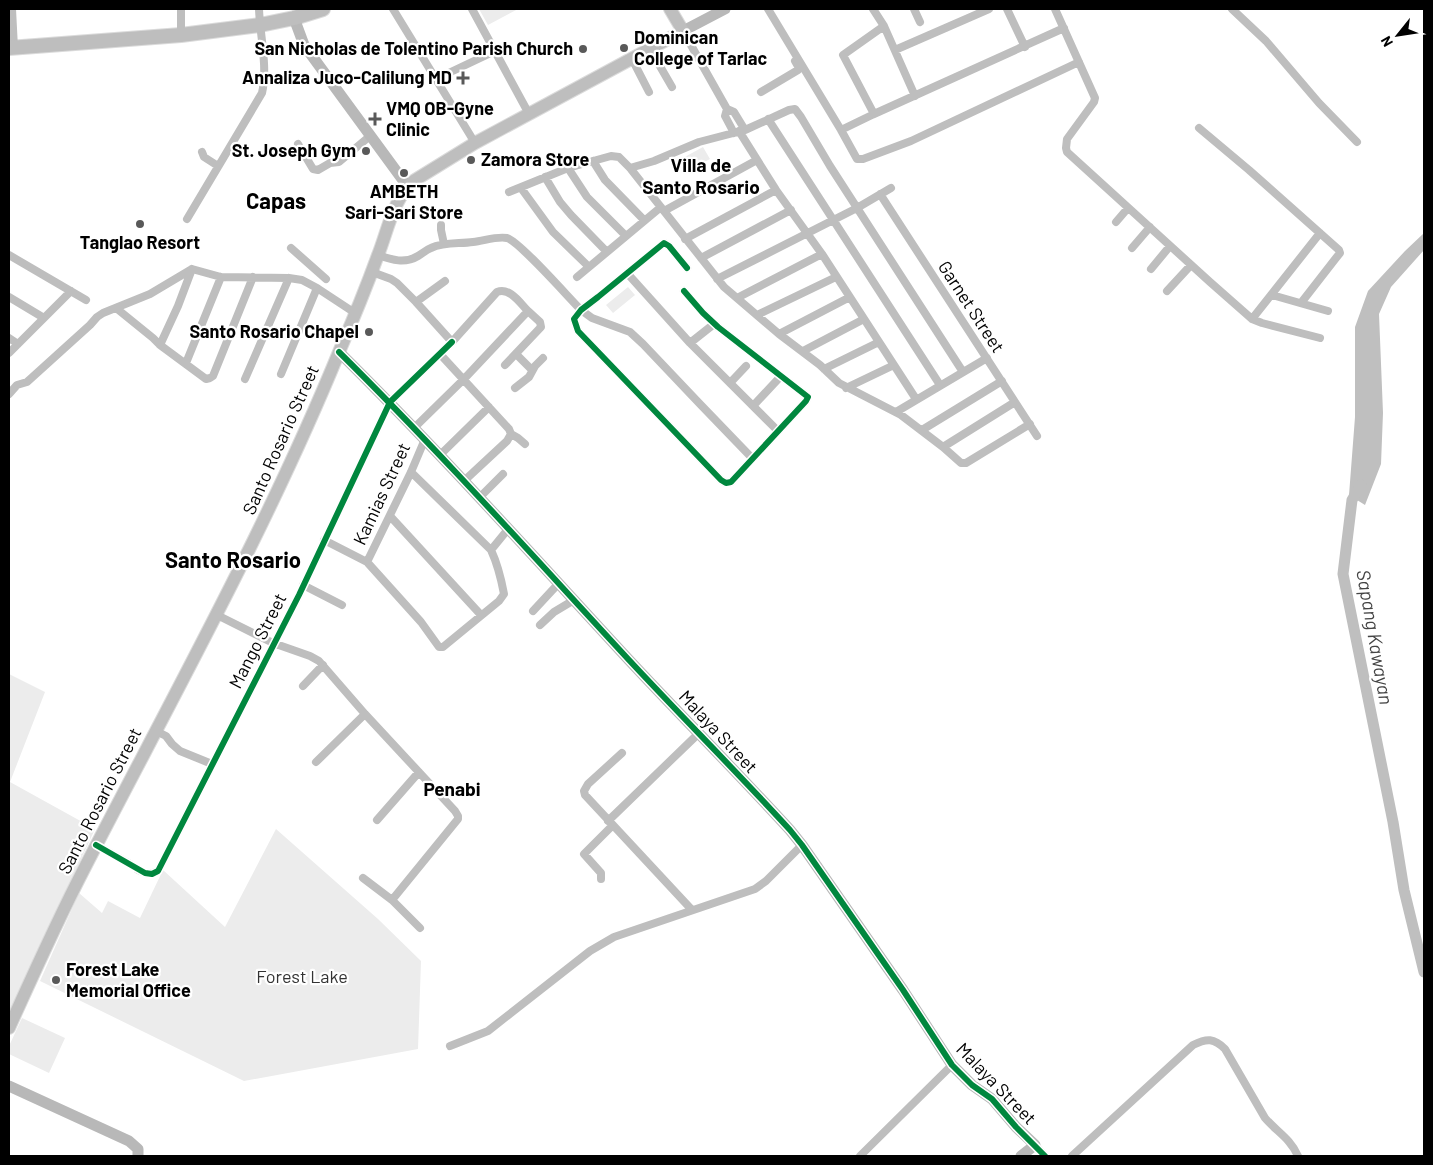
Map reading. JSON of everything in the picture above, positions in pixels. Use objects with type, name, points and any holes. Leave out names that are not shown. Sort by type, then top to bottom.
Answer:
[{"type":"highway","points":[[12,48],[181,35],[260,25],[294,18],[323,9]]},
{"type":"main road","points":[[670,9],[684,31]]},
{"type":"main road","name":"Santo Rosario Street","points":[[9,1028],[57,924],[217,615],[288,469],[339,352],[397,205],[408,187],[475,143],[684,31]]},
{"type":"street","points":[[12,9],[12,48]]},
{"type":"street","points":[[181,9],[181,35]]},
{"type":"street","points":[[187,218],[262,93],[264,64],[259,9]]},
{"type":"street","points":[[392,9],[475,143]]},
{"type":"street","points":[[472,9],[528,114]]},
{"type":"street","name":"Santo Rosario Street","points":[[684,31],[725,9]]},
{"type":"street","points":[[768,9],[857,159],[863,159],[911,141],[1079,62]]},
{"type":"street","points":[[873,9],[884,26],[915,96]]},
{"type":"street","points":[[914,9],[920,22]]},
{"type":"street","points":[[895,50],[989,9]]},
{"type":"street","points":[[1007,9],[1025,46]]},
{"type":"street","points":[[1055,9],[1095,98],[1067,139],[1066,148],[1071,156],[1252,319],[1320,338]]},
{"type":"street","points":[[1232,9],[1266,41],[1314,97],[1357,142]]},
{"type":"street","points":[[294,18],[304,45],[408,187]]},
{"type":"street","points":[[874,114],[843,55],[884,26]]},
{"type":"street","points":[[841,130],[1064,28]]},
{"type":"street","points":[[684,31],[727,109],[725,116],[739,131],[776,190],[822,254],[916,400]]},
{"type":"street","points":[[650,49],[672,87]]},
{"type":"street","points":[[436,79],[495,51]]},
{"type":"street","points":[[761,92],[798,70],[794,58],[796,55]]},
{"type":"street","points":[[632,59],[649,92]]},
{"type":"street","points":[[630,168],[654,161],[699,142],[739,131],[795,109],[963,372]]},
{"type":"street","points":[[768,120],[940,385]]},
{"type":"street","points":[[1199,128],[1340,250],[1340,253],[1301,303]]},
{"type":"street","points":[[298,144],[314,169],[318,170],[332,162],[339,162],[370,136]]},
{"type":"street","points":[[202,152],[204,157],[218,166]]},
{"type":"street","points":[[509,192],[568,168],[615,155],[630,168],[717,279],[757,316],[803,351],[839,383],[896,412],[922,430],[961,463],[966,464],[1030,424]]},
{"type":"street","points":[[577,277],[644,220],[757,160]]},
{"type":"street","points":[[594,161],[605,180],[644,220]]},
{"type":"street","points":[[568,168],[587,197],[626,236]]},
{"type":"street","points":[[545,177],[560,202],[607,252]]},
{"type":"street","points":[[521,188],[553,232],[588,266]]},
{"type":"street","points":[[717,279],[857,208],[891,188]]},
{"type":"street","points":[[686,239],[776,190]]},
{"type":"street","name":"Garnet Street","points":[[880,194],[1037,436]]},
{"type":"street","points":[[1116,222],[1128,208]]},
{"type":"street","points":[[701,258],[791,210]]},
{"type":"street","points":[[442,225],[441,230],[444,244]]},
{"type":"street","points":[[1132,248],[1150,227]]},
{"type":"street","points":[[1252,319],[1320,233]]},
{"type":"street","points":[[378,255],[392,260],[406,261],[418,256],[425,250],[444,244],[508,238],[524,251],[581,310],[592,318],[630,332],[752,458]]},
{"type":"street","points":[[684,291],[714,324],[806,394],[808,399],[731,482],[726,483],[721,480],[578,331],[574,319],[581,310],[664,243],[667,244],[687,268]]},
{"type":"street","points":[[1151,269],[1170,246]]},
{"type":"street","points":[[291,248],[326,279]]},
{"type":"street","points":[[737,298],[822,254]]},
{"type":"street","points":[[9,255],[86,300]]},
{"type":"street","points":[[1167,291],[1191,265]]},
{"type":"street","points":[[160,345],[192,269]]},
{"type":"street","points":[[9,394],[17,385],[27,382],[97,317],[150,294],[192,269],[221,278],[253,277],[302,280],[320,289],[355,312]]},
{"type":"street","points":[[281,374],[329,270]]},
{"type":"street","points":[[372,272],[391,279],[416,302],[452,342]]},
{"type":"street","points":[[627,273],[690,343],[778,431]]},
{"type":"street","points":[[116,308],[160,345],[206,378],[210,378],[213,376],[253,277]]},
{"type":"street","points":[[757,316],[836,277]]},
{"type":"street","points":[[186,363],[221,278]]},
{"type":"street","points":[[245,379],[289,278]]},
{"type":"street","points":[[416,302],[445,281]]},
{"type":"street","points":[[390,402],[452,342],[497,292],[502,290],[513,295],[540,322],[541,327],[505,365]]},
{"type":"street","points":[[9,352],[71,291]]},
{"type":"street","points":[[1272,295],[1328,312]]},
{"type":"street","points":[[9,297],[44,318]]},
{"type":"street","points":[[779,334],[850,297]]},
{"type":"street","points":[[414,428],[464,380],[528,311]]},
{"type":"street","points":[[803,351],[864,319]]},
{"type":"street","points":[[690,343],[714,324]]},
{"type":"street","points":[[9,338],[18,344]]},
{"type":"street","points":[[824,369],[879,342]]},
{"type":"street","name":"Malaya Street","points":[[339,352],[465,480],[802,845],[952,1066],[972,1085],[992,1100],[1045,1156]]},
{"type":"street","points":[[440,354],[511,434],[525,444]]},
{"type":"street","points":[[516,354],[532,370]]},
{"type":"street","points":[[515,388],[528,377],[543,358]]},
{"type":"street","points":[[896,412],[987,358]]},
{"type":"street","points":[[846,388],[894,365]]},
{"type":"street","points":[[730,383],[746,366]]},
{"type":"street","points":[[753,406],[781,376]]},
{"type":"street","points":[[922,430],[1002,381]]},
{"type":"street","name":"Mango Street","points":[[138,870],[152,874],[158,871],[304,585],[390,402]]},
{"type":"street","points":[[943,447],[1015,402]]},
{"type":"street","points":[[440,454],[489,407]]},
{"type":"street","points":[[465,480],[507,441],[511,434]]},
{"type":"street","name":"Kamias Street","points":[[367,562],[425,439]]},
{"type":"street","points":[[324,540],[367,562],[421,622],[439,646],[443,647],[499,601],[504,594],[498,567],[491,550],[411,472]]},
{"type":"street","points":[[480,497],[503,474]]},
{"type":"street","points":[[390,516],[480,615]]},
{"type":"street","points":[[491,550],[509,528]]},
{"type":"street","points":[[533,611],[559,583]]},
{"type":"street","points":[[304,585],[342,605]]},
{"type":"street","points":[[540,624],[554,612],[574,600]]},
{"type":"street","points":[[217,615],[273,643],[319,661],[458,816],[458,819],[392,900]]},
{"type":"street","points":[[303,686],[323,665]]},
{"type":"street","points":[[316,762],[365,714]]},
{"type":"street","points":[[156,731],[166,736],[180,751],[212,764]]},
{"type":"street","points":[[602,879],[601,873],[584,854],[610,823],[698,734]]},
{"type":"street","points":[[622,753],[588,784],[584,791],[585,795],[692,910]]},
{"type":"street","points":[[377,820],[419,772]]},
{"type":"street","points":[[450,1046],[488,1032],[590,951],[614,937],[755,889],[766,881],[802,845]]},
{"type":"street","points":[[96,846],[130,864]]},
{"type":"street","points":[[363,878],[392,900],[420,928]]},
{"type":"street","points":[[1072,1156],[1193,1045],[1209,1040],[1218,1042],[1225,1049],[1265,1118],[1283,1134],[1298,1156]]},
{"type":"street","points":[[860,1156],[952,1066]]},
{"type":"street","points":[[9,1086],[129,1141],[138,1149],[138,1156]]},
{"type":"street","points":[[1021,1156],[1036,1145]]},
{"type":"green space","points":[[479,9],[518,9],[488,25]]},
{"type":"green space","points":[[703,147],[710,159],[688,171],[681,159]]},
{"type":"green space","points":[[628,287],[635,295],[613,313],[606,305]]},
{"type":"green space","points":[[9,674],[45,692],[10,782],[95,829],[9,1015]]},
{"type":"green space","name":"Forest Lake","points":[[276,829],[378,919],[421,961],[418,1049],[244,1081],[40,981],[79,893],[102,913],[108,901],[140,918],[163,870],[225,927]]},
{"type":"green space","points":[[22,1018],[65,1038],[49,1073],[9,1054],[9,1046]]},
{"type":"shaded area","points":[[1424,233],[1424,250],[1391,287],[1379,314],[1383,413],[1381,464],[1365,505],[1349,495],[1355,417],[1355,327],[1368,291]]},
{"type":"waterway","name":"Sapang Kawayan","points":[[1361,485],[1352,500],[1343,574],[1393,822],[1404,890],[1424,972]]},
{"type":"cycle path","points":[[684,291],[718,327],[808,397],[731,482],[726,483],[721,480],[578,331],[574,319],[581,310],[664,243],[669,246],[687,268]]},
{"type":"cycle path","points":[[96,845],[145,873],[152,874],[158,871],[299,595],[390,402],[452,342]]},
{"type":"cycle path","points":[[339,352],[450,466],[629,660],[790,830],[903,990],[952,1065],[972,1085],[992,1099],[1045,1156]]},
{"type":"place","name":"Dominican College of Tarlac","points":[[624,48]]},
{"type":"place","name":"San Nicholas de Tolentino Parish Church","points":[[583,49]]},
{"type":"place","name":"Annaliza Juco-Calilung MD","points":[[463,78]]},
{"type":"place","name":"VMQ OB-Gyne Clinic","points":[[375,119]]},
{"type":"place","name":"St. Joseph Gym","points":[[366,151]]},
{"type":"place","name":"Zamora Store","points":[[471,160]]},
{"type":"place","name":"AMBETH Sari-Sari Store","points":[[404,173]]},
{"type":"place","name":"Tanglao Resort","points":[[140,224]]},
{"type":"place","name":"Santo Rosario Chapel","points":[[369,332]]},
{"type":"place","name":"Forest Lake Memorial Office","points":[[56,980]]},
{"type":"district","name":"Villa de Santo Rosario","points":[[701,176]]},
{"type":"district","name":"Capas","points":[[276,201]]},
{"type":"district","name":"Santo Rosario","points":[[233,560]]},
{"type":"district","name":"Penabi","points":[[452,789]]}]
